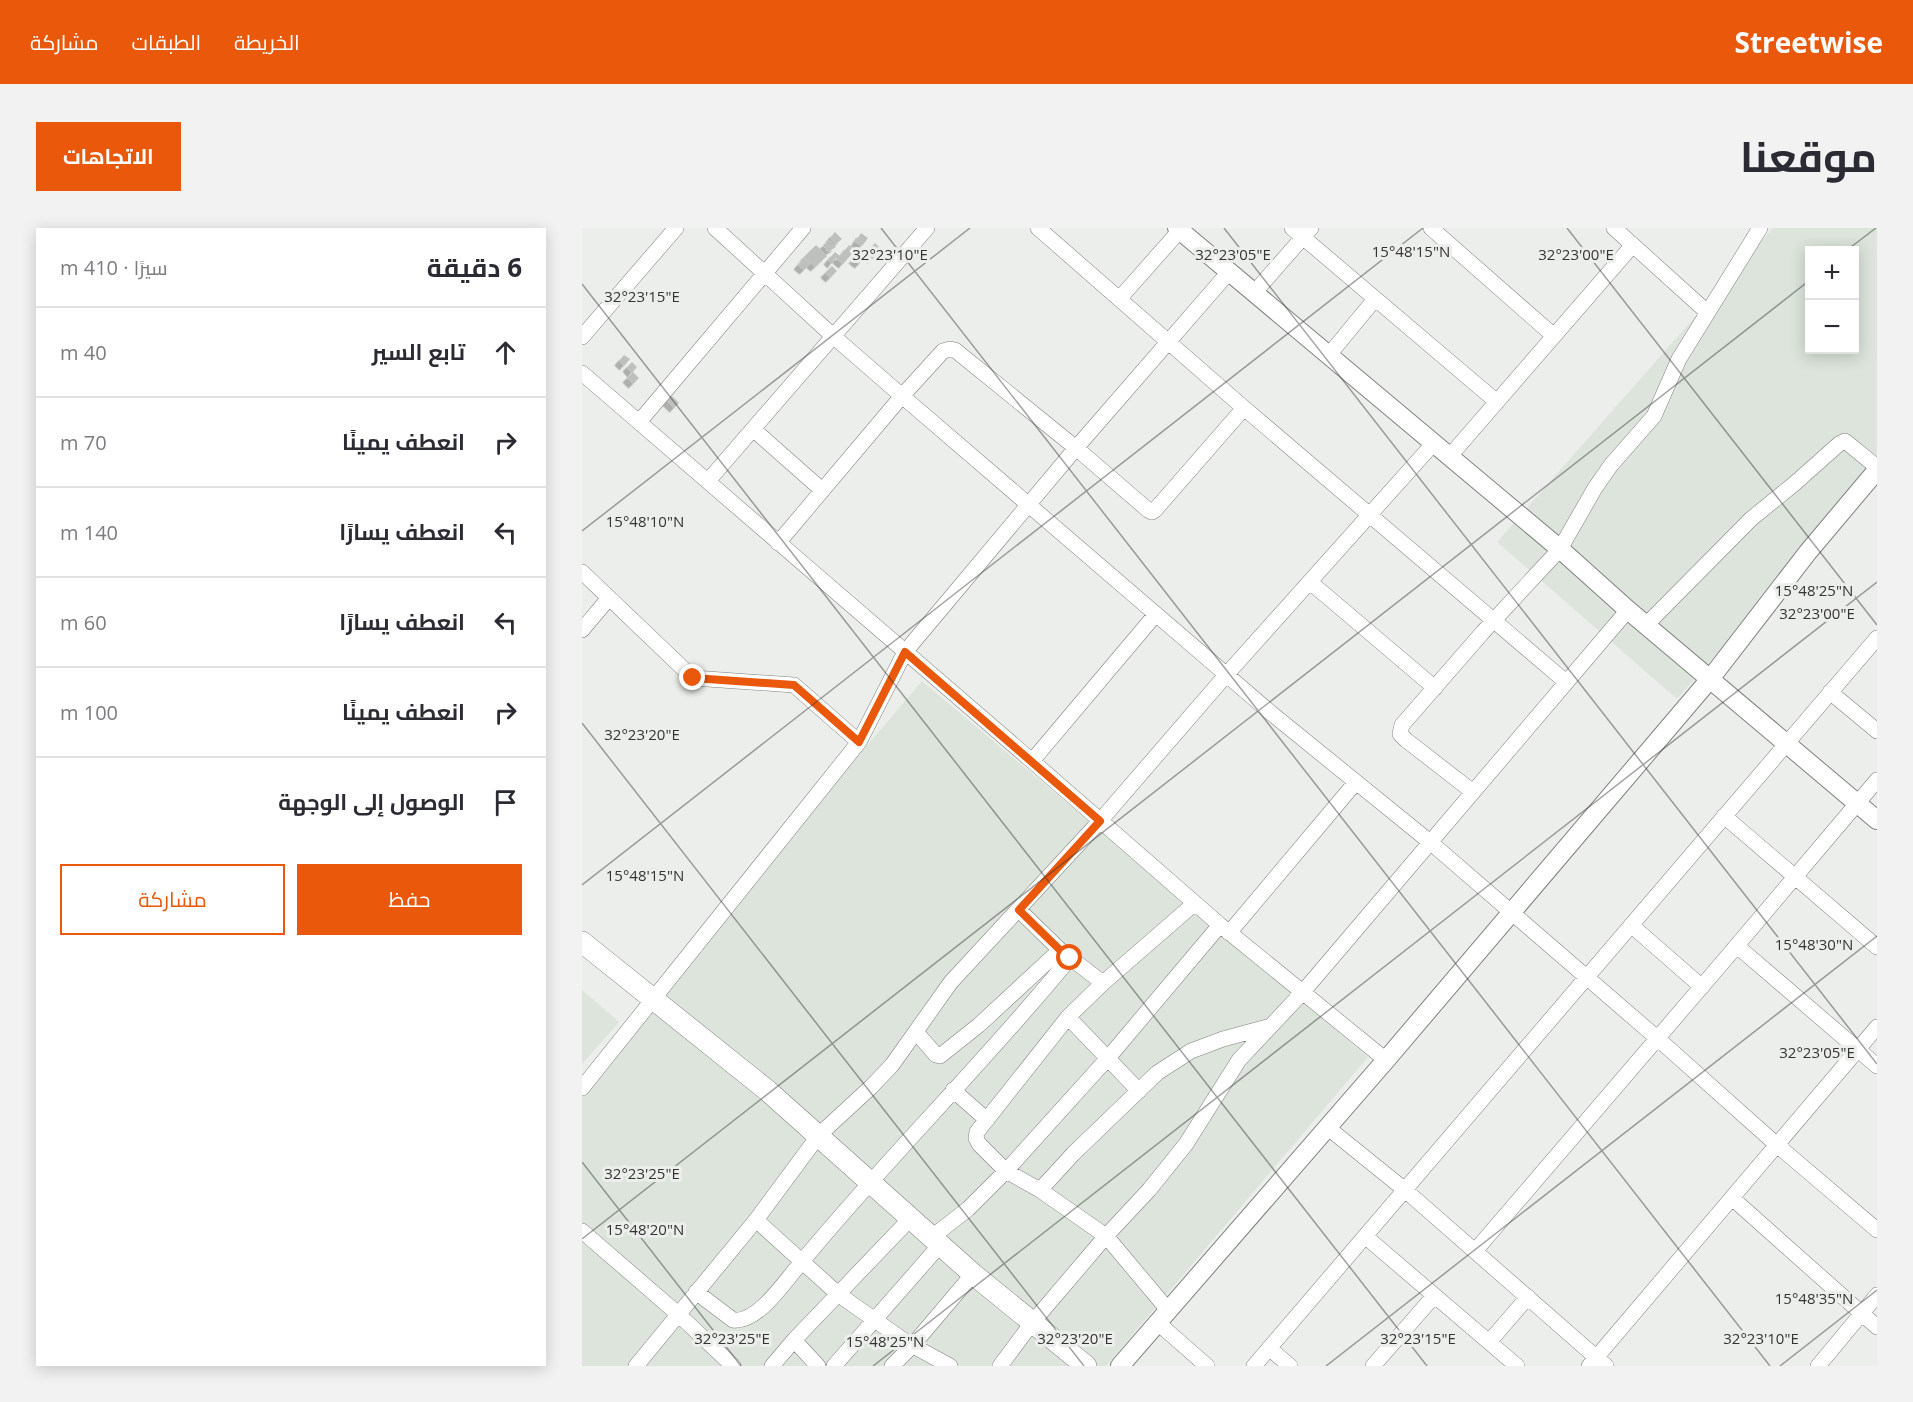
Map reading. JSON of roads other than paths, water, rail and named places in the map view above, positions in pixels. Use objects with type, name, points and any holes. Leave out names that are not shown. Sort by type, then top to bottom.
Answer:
[{"type":"main road","points":[[582,942],[768,1091],[973,1274],[1086,1366]]},
{"type":"street","points":[[582,337],[675,228]]},
{"type":"street","points":[[716,228],[902,396],[1227,674],[1430,842],[1877,1230]]},
{"type":"street","points":[[639,422],[803,228]]},
{"type":"street","points":[[708,481],[927,228]]},
{"type":"street","points":[[1431,228],[1554,336]]},
{"type":"street","points":[[1614,228],[1707,312]]},
{"type":"street","points":[[1473,792],[1400,734],[1402,725],[1560,549],[1611,465],[1654,416],[1679,359],[1760,228]]},
{"type":"street","points":[[1042,229],[1244,408],[1566,682]]},
{"type":"street","points":[[1120,298],[1179,229],[1560,549],[1628,610],[1877,820]]},
{"type":"street","points":[[1254,293],[1302,231],[1376,299],[1497,402]]},
{"type":"street","points":[[1449,457],[1632,246]]},
{"type":"street","points":[[582,1088],[859,742],[905,652],[1168,340],[1229,272]]},
{"type":"street","points":[[1328,356],[1376,299]]},
{"type":"street","points":[[778,543],[943,351],[955,350],[1152,512],[1244,408]]},
{"type":"street","points":[[582,373],[1224,929],[1386,1060]]},
{"type":"street","points":[[753,429],[822,490]]},
{"type":"street","points":[[1120,1366],[1386,1060],[1710,679],[1808,552],[1877,469],[1851,444],[1845,441],[1839,444],[1751,519],[1646,625]]},
{"type":"street","points":[[636,1366],[756,1220],[819,1135],[892,1065],[951,982],[1100,821],[1227,674],[1433,444]]},
{"type":"street","points":[[582,572],[693,678],[794,685],[859,742]]},
{"type":"street","points":[[1310,582],[1435,688]]},
{"type":"street","points":[[582,630],[609,598]]},
{"type":"street","points":[[1000,1366],[1032,1323],[1106,1236],[1149,1190],[1186,1144],[1235,1065],[1302,993],[1628,610]]},
{"type":"street","points":[[1032,761],[1156,614]]},
{"type":"street","points":[[1254,1366],[1877,638]]},
{"type":"street","points":[[1830,692],[1877,731]]},
{"type":"street","points":[[1475,1251],[1877,780]]},
{"type":"street","points":[[834,1366],[874,1320],[936,1241],[1006,1172],[1356,782]]},
{"type":"street","points":[[1724,816],[1877,946]]},
{"type":"street","points":[[1196,903],[1103,983],[1068,1017],[987,1120],[976,1138],[1006,1172],[1040,1190],[1106,1236],[1163,1316],[1207,1366]]},
{"type":"street","points":[[1019,910],[1065,954],[1103,983]]},
{"type":"street","points":[[1631,925],[1702,987]]},
{"type":"street","points":[[1737,946],[1877,1066]]},
{"type":"street","points":[[916,1032],[936,1055],[940,1056],[1065,954]]},
{"type":"street","points":[[696,1292],[733,1320],[740,1321],[757,1312],[770,1300],[870,1182],[1013,1027],[1065,954]]},
{"type":"street","points":[[1068,1017],[1139,1091]]},
{"type":"street","points":[[1040,1190],[1073,1154],[1157,1073],[1191,1051],[1223,1038],[1271,1026]]},
{"type":"street","points":[[1327,1127],[1405,1190],[1528,1297],[1597,1363],[1731,1198],[1877,1027]]},
{"type":"street","points":[[953,1090],[987,1120]]},
{"type":"street","points":[[1731,1198],[1877,1327]]},
{"type":"street","points":[[772,1366],[911,1218]]},
{"type":"street","points":[[756,1220],[838,1294],[912,1346],[950,1366]]},
{"type":"street","points":[[582,1231],[678,1314],[733,1366]]},
{"type":"street","points":[[1365,1237],[1517,1366]]},
{"type":"street","points":[[892,1366],[973,1274]]},
{"type":"street","points":[[1818,1366],[1877,1295]]},
{"type":"street","points":[[1373,1366],[1434,1296]]},
{"type":"street","points":[[1489,1342],[1528,1297]]},
{"type":"street","points":[[794,1340],[818,1366]]},
{"type":"street","points":[[1269,1348],[1290,1366]]}]
